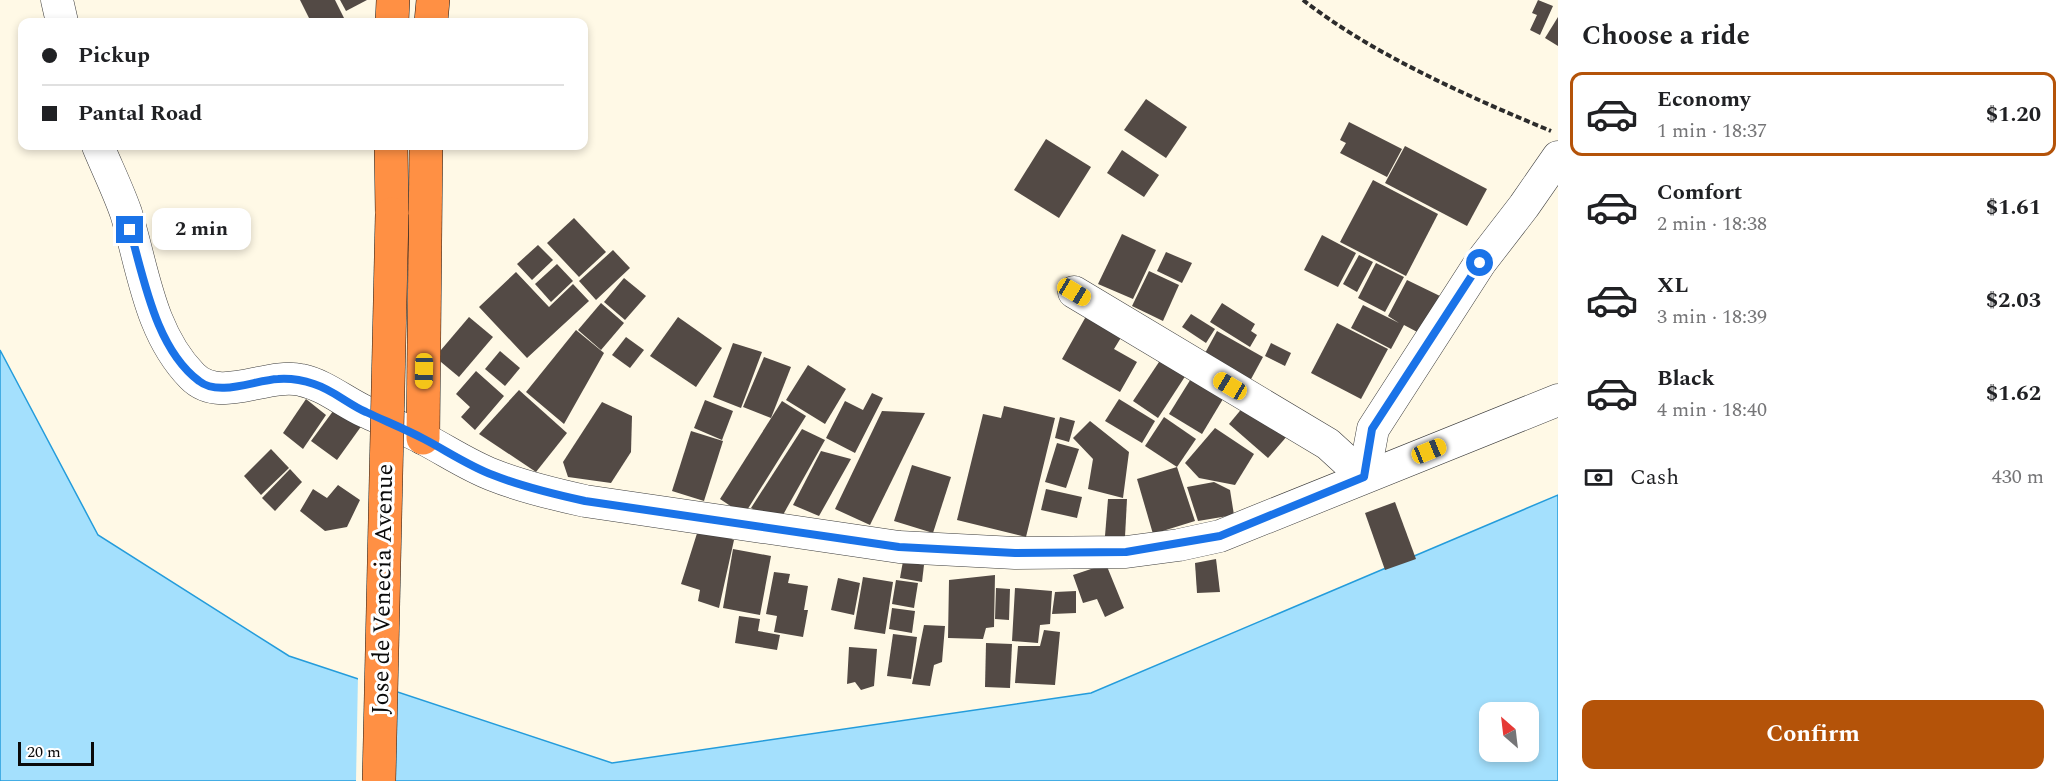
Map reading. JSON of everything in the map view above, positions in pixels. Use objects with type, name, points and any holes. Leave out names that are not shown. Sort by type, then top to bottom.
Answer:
[{"type":"highway","points":[[392,18],[393,0]]},
{"type":"highway","points":[[431,18],[433,0]]},
{"type":"highway","name":"Jose de Venecia Avenue","points":[[379,781],[392,214],[391,150]]},
{"type":"highway","points":[[423,438],[426,150]]},
{"type":"street","points":[[57,0],[61,18]]},
{"type":"street","points":[[100,150],[125,211],[160,330],[180,361],[202,384],[212,387],[238,386],[278,379],[300,379],[320,385],[363,411],[423,438],[490,474],[538,491],[585,501],[899,547],[1015,553],[1126,552],[1220,536],[1558,400]]},
{"type":"street","points":[[1364,477],[1372,429],[1480,263],[1524,207],[1558,157]]},
{"type":"street","points":[[1074,292],[1328,444],[1364,477]]},
{"type":"path","points":[[1303,0],[1324,17],[1399,61],[1558,134]]},
{"type":"water","points":[[0,350],[98,535],[289,656],[612,763],[1091,693],[1558,495],[1558,781],[0,781]]},
{"type":"pier","points":[[358,676],[397,689],[395,781],[356,781]]},
{"type":"building","points":[[300,0],[335,0],[344,18],[309,18]]},
{"type":"building","points":[[340,0],[367,0],[346,11]]},
{"type":"building","points":[[1538,0],[1553,6],[1540,35],[1530,30],[1537,15],[1532,13]]},
{"type":"building","points":[[1558,17],[1558,46],[1545,38]]},
{"type":"building","points":[[1146,99],[1187,127],[1166,158],[1124,130]]},
{"type":"building","points":[[1349,122],[1402,149],[1387,177],[1340,153],[1346,143],[1340,140]]},
{"type":"building","points":[[1046,139],[1091,167],[1059,218],[1014,190]]},
{"type":"building","points":[[1405,146],[1487,189],[1467,226],[1385,183]]},
{"type":"building","points":[[1122,150],[1159,175],[1144,197],[1107,173]]},
{"type":"building","points":[[1373,180],[1438,214],[1406,276],[1340,242]]},
{"type":"building","points":[[574,218],[606,252],[579,277],[547,243]]},
{"type":"building","points":[[1122,234],[1156,250],[1133,299],[1098,284]]},
{"type":"building","points":[[1322,235],[1356,253],[1338,287],[1304,270]]},
{"type":"building","points":[[538,245],[553,260],[532,280],[517,264]]},
{"type":"building","points":[[613,250],[630,268],[596,300],[579,281]]},
{"type":"building","points":[[1166,252],[1192,263],[1182,283],[1157,271]]},
{"type":"building","points":[[1359,255],[1373,262],[1357,292],[1343,284]]},
{"type":"building","points":[[1376,263],[1404,277],[1385,312],[1358,298]]},
{"type":"building","points":[[557,264],[573,281],[551,302],[535,284]]},
{"type":"building","points":[[1149,271],[1179,285],[1163,321],[1132,306]]},
{"type":"building","points":[[516,272],[549,307],[573,284],[589,301],[527,358],[479,307]]},
{"type":"building","points":[[624,278],[646,296],[625,320],[604,302]]},
{"type":"building","points":[[1407,280],[1440,296],[1421,334],[1404,325],[1391,349],[1351,328],[1363,305],[1399,323],[1388,316]]},
{"type":"building","points":[[601,303],[624,323],[601,350],[578,330]]},
{"type":"building","points":[[1222,303],[1255,324],[1251,331],[1257,335],[1250,347],[1210,322]]},
{"type":"building","points":[[1089,311],[1125,331],[1114,349],[1137,362],[1120,392],[1062,359]]},
{"type":"building","points":[[1191,314],[1215,329],[1206,343],[1182,327]]},
{"type":"building","points":[[469,317],[493,337],[459,377],[435,357]]},
{"type":"building","points":[[678,317],[722,348],[696,387],[650,356]]},
{"type":"building","points":[[1337,323],[1388,349],[1361,399],[1311,373]]},
{"type":"building","points":[[576,330],[604,353],[564,424],[526,392]]},
{"type":"building","points":[[1217,331],[1263,357],[1250,381],[1204,355]]},
{"type":"building","points":[[626,337],[644,350],[630,368],[612,355]]},
{"type":"building","points":[[733,343],[762,352],[741,408],[713,397]]},
{"type":"building","points":[[1271,343],[1291,353],[1285,366],[1265,356]]},
{"type":"building","points":[[500,351],[520,368],[505,386],[485,369]]},
{"type":"building","points":[[764,357],[791,367],[771,418],[743,407]]},
{"type":"building","points":[[1161,359],[1186,375],[1158,418],[1133,401]]},
{"type":"building","points":[[808,365],[846,389],[825,424],[786,400]]},
{"type":"building","points":[[1197,369],[1229,389],[1202,434],[1169,414]]},
{"type":"building","points":[[476,371],[504,396],[475,430],[461,417],[470,407],[456,394]]},
{"type":"building","points":[[519,390],[567,433],[536,472],[479,434]]},
{"type":"building","points":[[872,393],[883,398],[855,453],[826,438],[845,401],[863,410]]},
{"type":"building","points":[[306,399],[326,415],[303,449],[283,433]]},
{"type":"building","points":[[1119,399],[1155,421],[1142,443],[1105,421]]},
{"type":"building","points":[[705,400],[733,411],[722,440],[694,428]]},
{"type":"building","points":[[1249,400],[1288,435],[1268,458],[1229,424]]},
{"type":"building","points":[[782,401],[806,416],[744,515],[720,499]]},
{"type":"building","points":[[602,402],[632,416],[631,452],[611,483],[568,477],[563,462]]},
{"type":"building","points":[[339,403],[365,421],[337,460],[311,441]]},
{"type":"building","points":[[1004,406],[1055,418],[1026,537],[957,520],[983,414],[1001,418]]},
{"type":"building","points":[[882,411],[925,413],[870,525],[835,509]]},
{"type":"building","points":[[1060,417],[1075,421],[1069,442],[1055,438]]},
{"type":"building","points":[[1164,417],[1196,439],[1177,467],[1145,446]]},
{"type":"building","points":[[1090,421],[1129,452],[1123,498],[1088,489],[1093,459],[1073,438]]},
{"type":"building","points":[[1215,428],[1254,454],[1235,485],[1199,478],[1185,463]]},
{"type":"building","points":[[802,429],[825,440],[779,522],[751,508]]},
{"type":"building","points":[[691,431],[723,441],[704,501],[672,491]]},
{"type":"building","points":[[1057,443],[1079,449],[1066,488],[1045,482]]},
{"type":"building","points":[[271,449],[289,468],[261,495],[244,476]]},
{"type":"building","points":[[821,451],[851,459],[819,516],[793,505]]},
{"type":"building","points":[[912,465],[951,477],[933,533],[894,521]]},
{"type":"building","points":[[1177,467],[1195,521],[1153,534],[1137,479]]},
{"type":"building","points":[[290,469],[302,482],[275,511],[262,498]]},
{"type":"building","points":[[1214,482],[1230,490],[1234,515],[1198,521],[1187,487]]},
{"type":"building","points":[[338,485],[360,500],[347,527],[325,531],[300,511],[313,489],[327,498]]},
{"type":"building","points":[[1046,489],[1082,497],[1077,518],[1041,510]]},
{"type":"building","points":[[1108,499],[1127,499],[1125,537],[1105,536]]},
{"type":"building","points":[[1395,502],[1416,559],[1385,570],[1365,513]]},
{"type":"building","points":[[699,527],[734,540],[719,608],[698,601],[700,590],[681,584]]},
{"type":"building","points":[[733,549],[771,556],[760,615],[723,608]]},
{"type":"building","points":[[1216,559],[1220,592],[1197,593],[1195,563]]},
{"type":"building","points":[[903,561],[924,565],[922,582],[900,578]]},
{"type":"building","points":[[1106,564],[1124,608],[1105,617],[1097,599],[1083,603],[1073,575]]},
{"type":"building","points":[[774,572],[790,574],[788,583],[808,586],[804,610],[808,610],[803,637],[774,632],[777,616],[766,614]]},
{"type":"building","points":[[995,575],[994,627],[986,628],[983,639],[948,638],[949,580]]},
{"type":"building","points":[[863,577],[893,582],[885,634],[854,629]]},
{"type":"building","points":[[838,578],[860,583],[854,615],[831,610]]},
{"type":"building","points":[[896,580],[918,583],[914,608],[892,604]]},
{"type":"building","points":[[996,588],[1010,589],[1009,620],[995,619]]},
{"type":"building","points":[[1015,588],[1052,591],[1050,624],[1040,625],[1038,643],[1012,641]]},
{"type":"building","points":[[1076,591],[1076,613],[1052,614],[1055,592]]},
{"type":"building","points":[[892,608],[915,611],[912,633],[889,629]]},
{"type":"building","points":[[739,616],[760,619],[758,631],[780,635],[777,650],[735,643]]},
{"type":"building","points":[[924,625],[945,626],[942,662],[934,665],[930,686],[912,684]]},
{"type":"building","points":[[1044,630],[1060,632],[1055,685],[1015,683],[1018,646],[1040,646]]},
{"type":"building","points":[[893,634],[917,637],[911,679],[887,676]]},
{"type":"building","points":[[986,643],[1012,644],[1010,688],[985,687]]},
{"type":"building","points":[[849,647],[877,649],[874,686],[861,690],[855,682],[847,684]]},
{"type":"route","points":[[130,230],[160,330],[180,361],[202,384],[212,387],[238,386],[278,379],[300,379],[320,385],[363,411],[423,438],[490,474],[538,491],[585,501],[899,547],[1015,553],[1126,552],[1220,536],[1364,477],[1372,429],[1480,263]]}]
